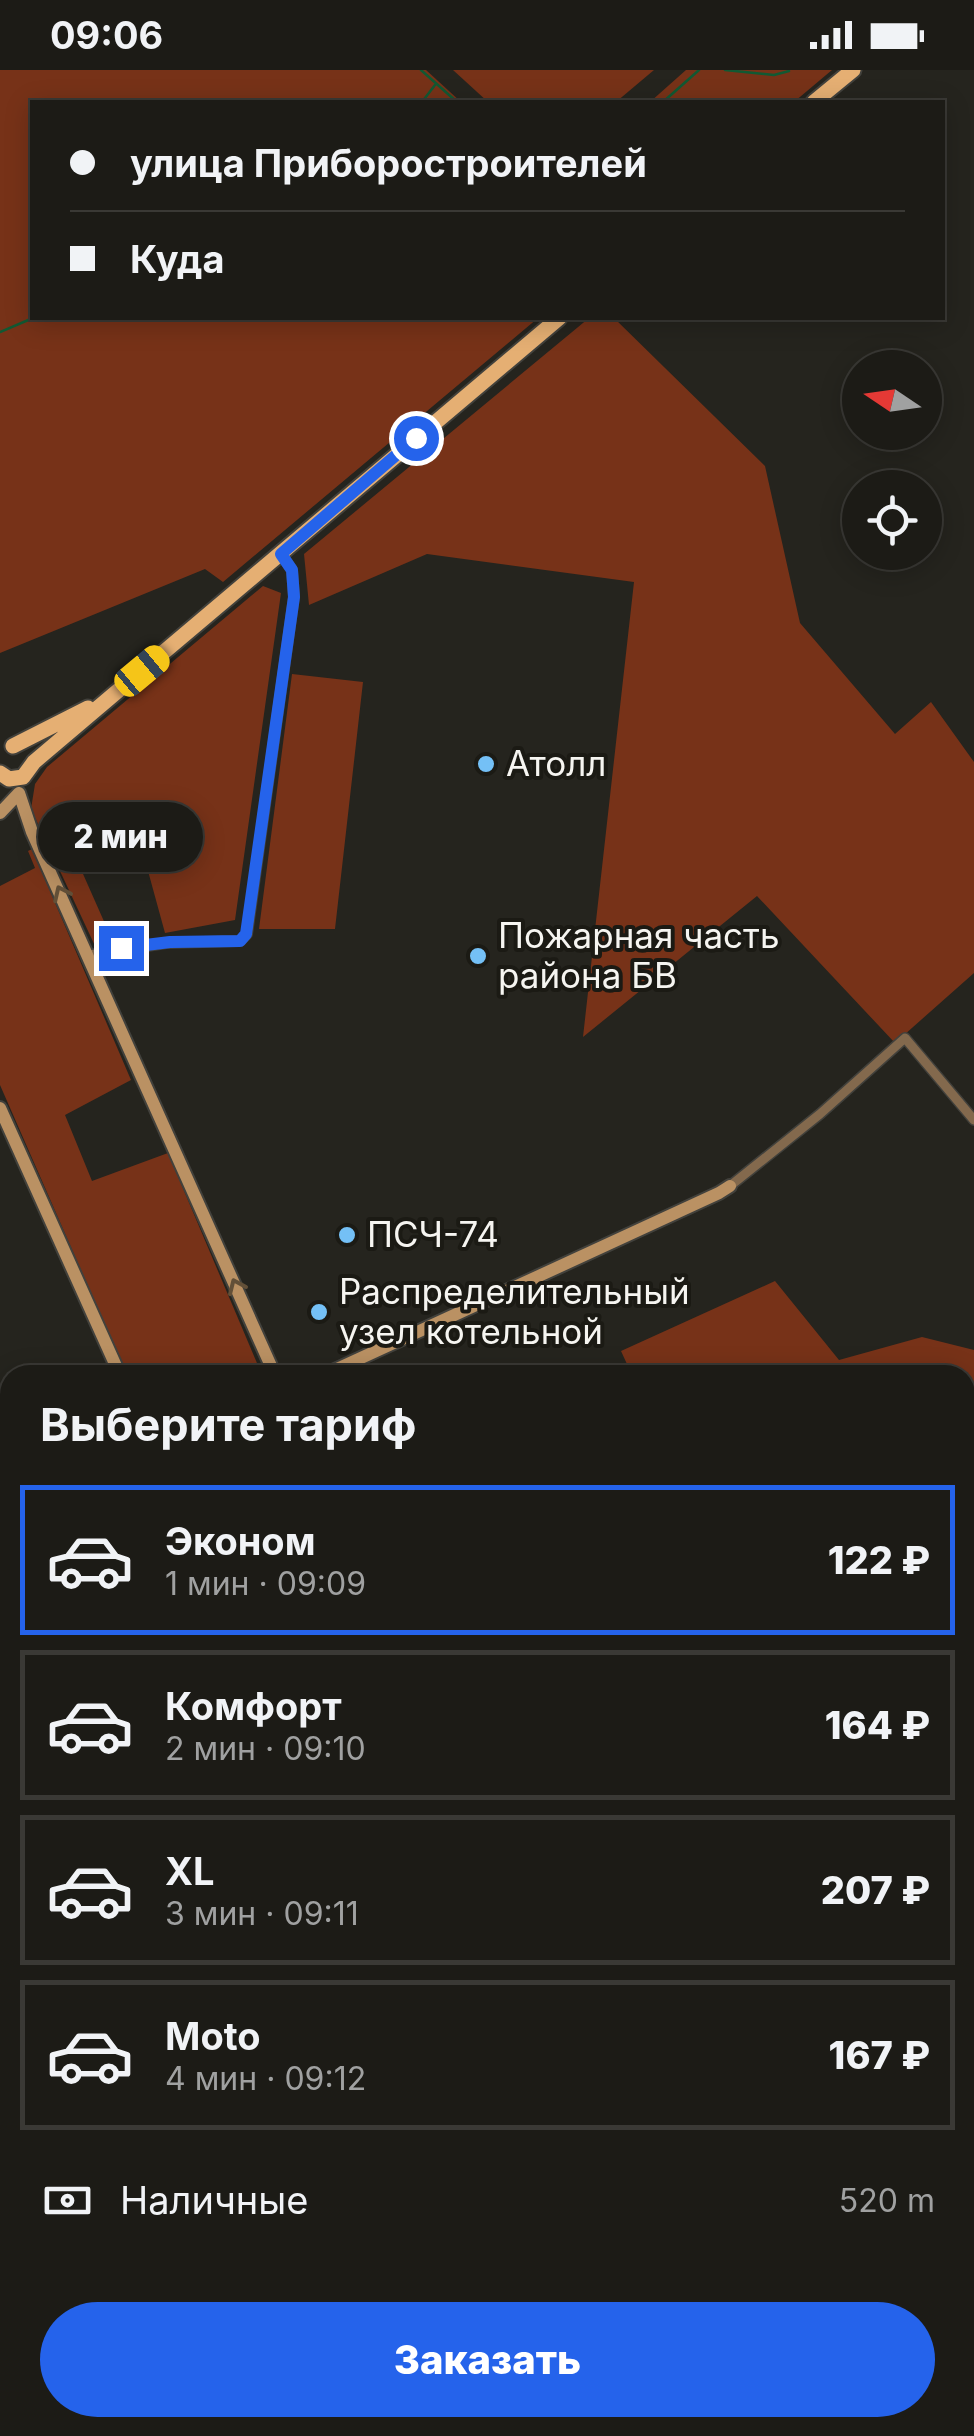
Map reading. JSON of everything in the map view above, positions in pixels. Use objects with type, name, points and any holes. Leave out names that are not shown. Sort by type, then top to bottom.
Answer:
[{"type":"main road","points":[[816,100],[853,70]]},
{"type":"main road","points":[[2,775],[16,780],[26,773],[557,320]]},
{"type":"main road","points":[[5,748],[114,694]]},
{"type":"main road","points":[[5,748],[24,750],[28,756],[26,773]]},
{"type":"street","points":[[90,955],[166,943],[240,941],[246,934],[294,597],[292,570],[281,554]]},
{"type":"street","points":[[0,811],[19,793],[26,773]]},
{"type":"street","points":[[0,811],[7,793],[2,775]]},
{"type":"street","points":[[19,793],[32,832],[271,1365]]},
{"type":"street","points":[[346,1365],[719,1194],[820,1114],[906,1038],[974,1120]]},
{"type":"street","points":[[0,1108],[116,1365]]},
{"type":"shaded area","points":[[0,70],[426,70],[459,100],[30,100],[30,320],[536,320],[223,582],[205,569],[0,653]]},
{"type":"shaded area","points":[[453,70],[654,70],[618,100],[486,100]]},
{"type":"shaded area","points":[[686,70],[832,70],[796,100],[652,100]]},
{"type":"shaded area","points":[[587,320],[616,320],[765,466],[800,623],[895,734],[931,702],[974,762],[974,973],[895,1043],[757,896],[583,1037],[634,582],[427,554],[309,605],[304,554]]},
{"type":"shaded area","points":[[263,586],[281,593],[235,920],[165,933],[145,860],[123,815],[68,840],[114,944],[96,948],[31,809],[35,784],[47,767]]},
{"type":"shaded area","points":[[292,674],[363,682],[335,929],[259,929]]},
{"type":"shaded area","points":[[32,849],[131,1080],[65,1115],[92,1181],[168,1153],[258,1365],[123,1365],[0,1085],[0,886],[35,868],[28,851]]},
{"type":"shaded area","points":[[775,1281],[839,1360],[922,1337],[974,1350],[974,1365],[627,1365],[621,1351]]},
{"type":"waterway","points":[[421,70],[455,100]]},
{"type":"waterway","points":[[665,100],[699,70]]},
{"type":"waterway","points":[[725,70],[774,75],[789,71]]},
{"type":"waterway","points":[[424,100],[435,85]]},
{"type":"waterway","points":[[0,332],[30,319]]},
{"type":"place","name":"Атолл","points":[[486,764]]},
{"type":"place","name":"Пожарная часть района БВ","points":[[478,956]]},
{"type":"place","name":"ПСЧ-74","points":[[347,1235]]},
{"type":"place","name":"Распределительный узел котельной","points":[[319,1312]]},
{"type":"route","points":[[121,948],[170,942],[240,941],[246,934],[294,597],[292,570],[281,554],[416,438]]}]
